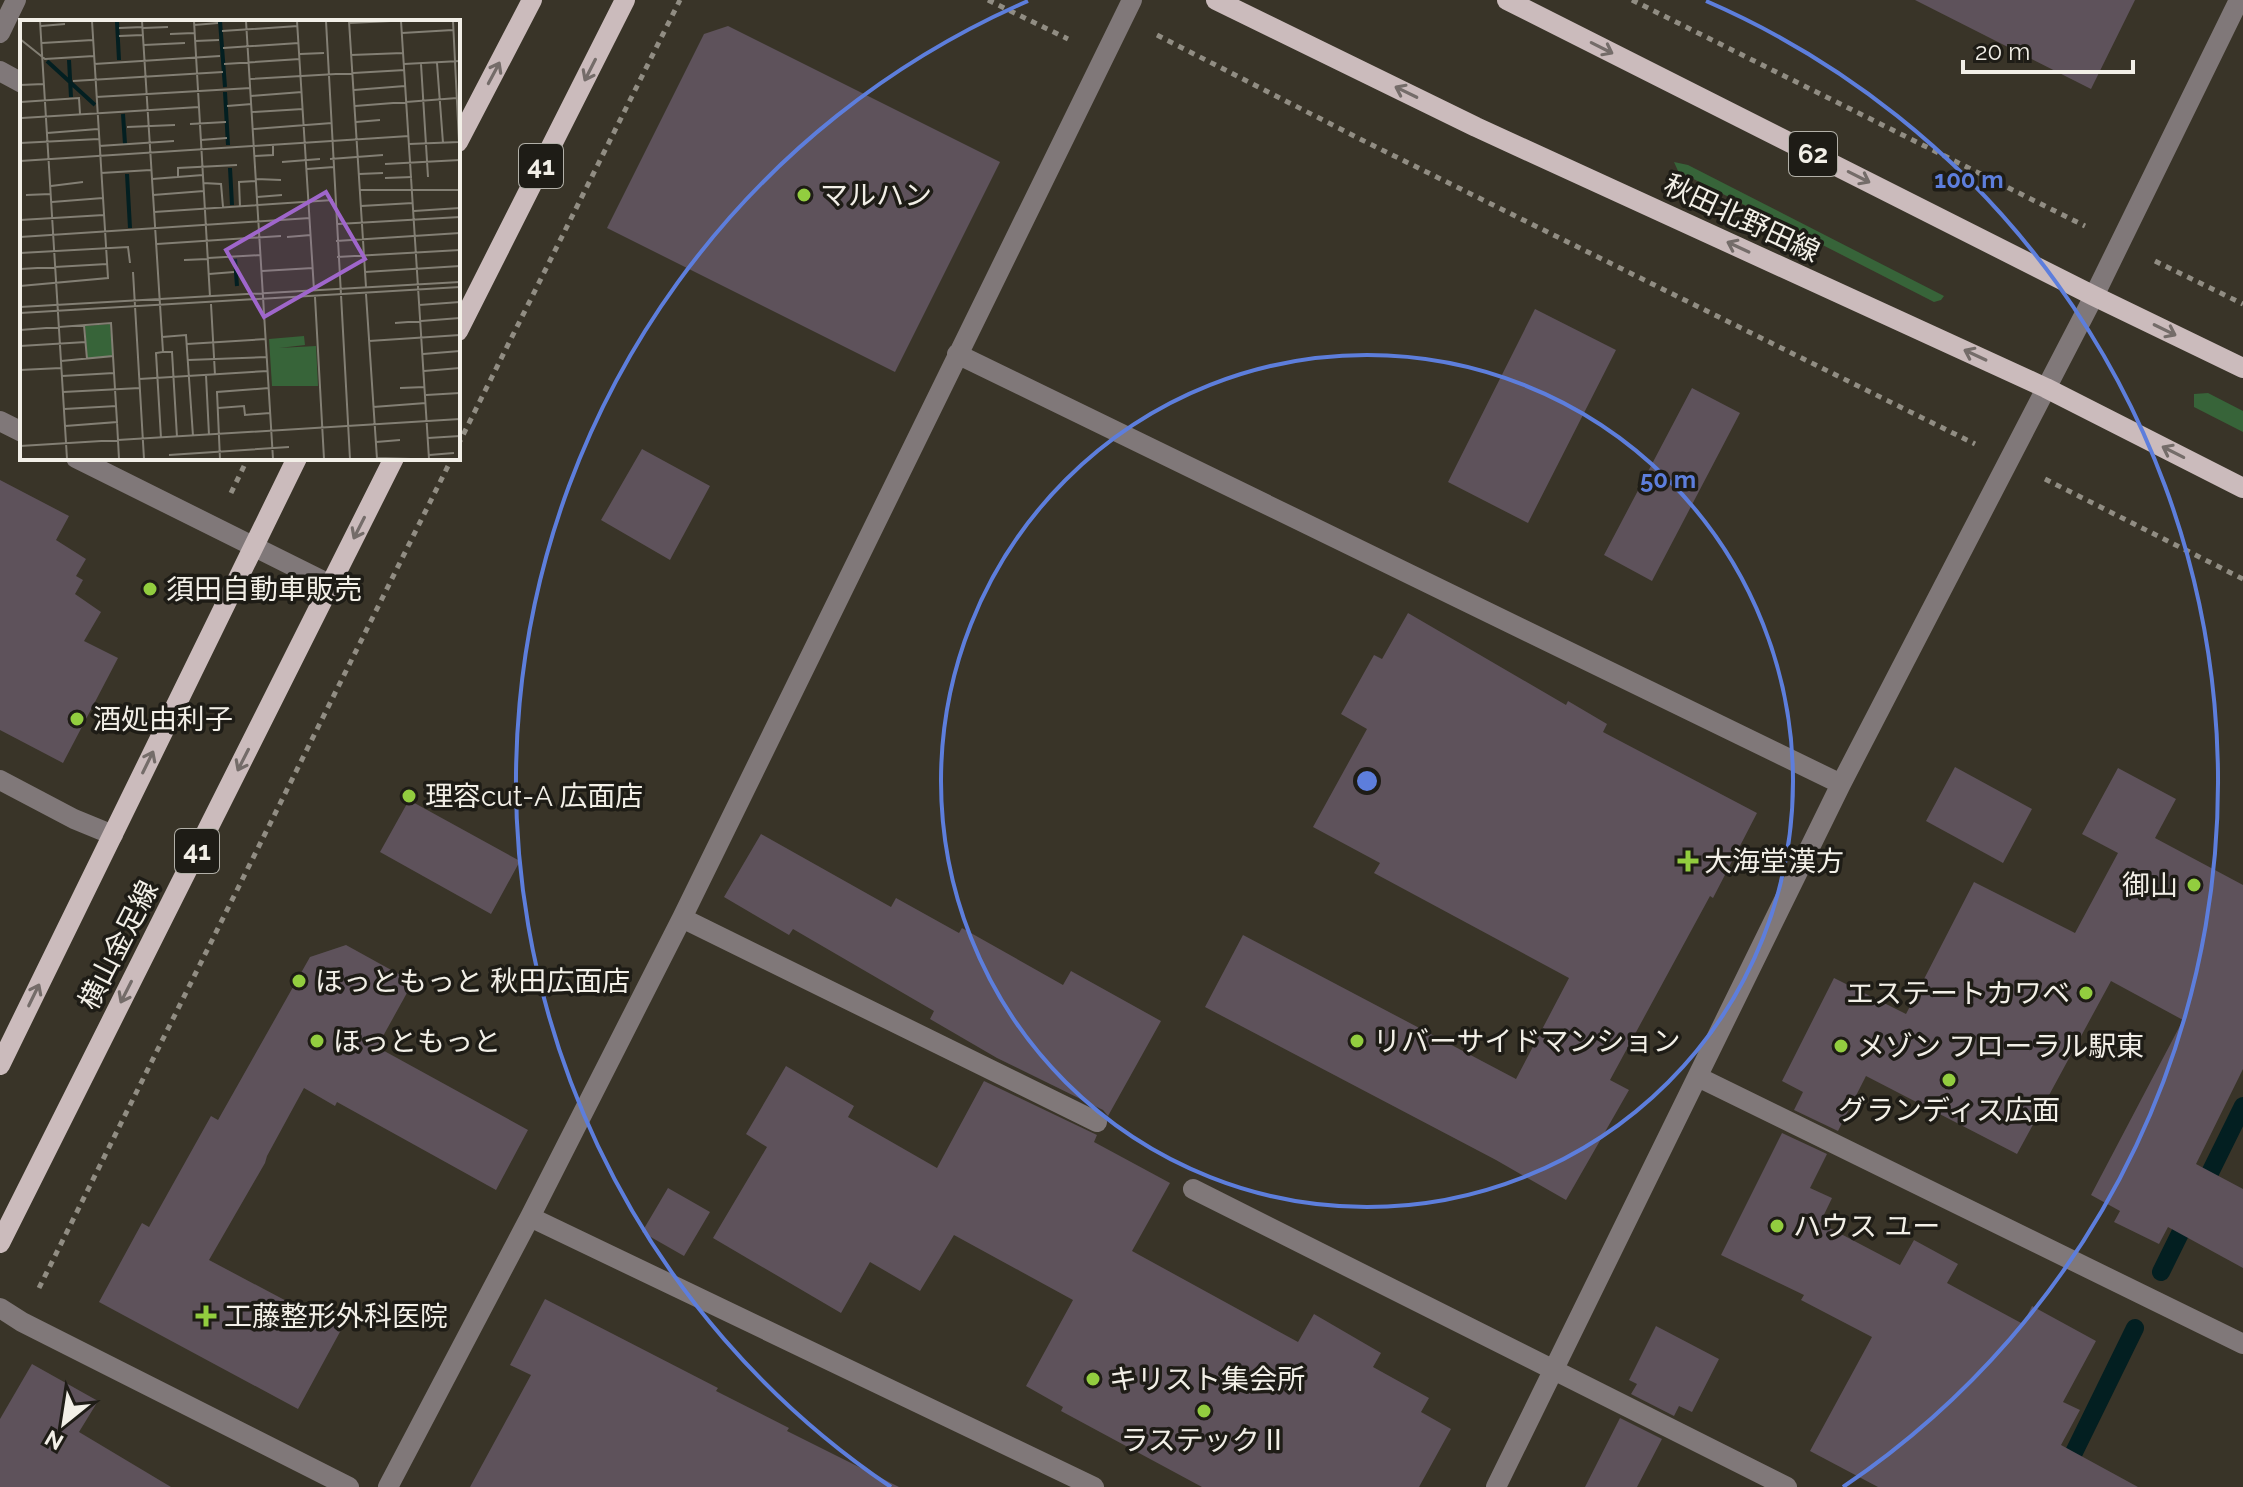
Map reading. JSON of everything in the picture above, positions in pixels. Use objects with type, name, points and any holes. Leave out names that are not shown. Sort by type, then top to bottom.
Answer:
[{"type":"main road","points":[[460,138],[532,0]]},
{"type":"main road","name":"41","points":[[464,306],[625,0]]},
{"type":"main road","name":"秋田北野田線","points":[[1216,0],[1476,127],[2046,388],[2243,488]]},
{"type":"main road","name":"62","points":[[1507,0],[2243,368]]},
{"type":"main road","name":"横山金足線","points":[[0,1065],[296,460]]},
{"type":"main road","name":"横山金足線","points":[[0,1243],[393,460]]},
{"type":"street","points":[[0,33],[16,0]]},
{"type":"street","points":[[1496,1487],[1841,784],[2094,296],[2239,0]]},
{"type":"street","points":[[388,1487],[682,918],[1128,9]]},
{"type":"street","points":[[0,71],[20,82]]},
{"type":"street","points":[[957,354],[1841,784]]},
{"type":"street","points":[[0,421],[20,431]]},
{"type":"street","points":[[80,460],[331,585]]},
{"type":"street","points":[[0,780],[74,819],[113,835]]},
{"type":"street","points":[[682,918],[1097,1122]]},
{"type":"street","points":[[1698,1077],[2243,1344]]},
{"type":"street","points":[[1193,1189],[1787,1487]]},
{"type":"street","points":[[530,1217],[1094,1487]]},
{"type":"street","points":[[0,1308],[22,1322],[349,1487]]},
{"type":"path","points":[[460,441],[680,0]]},
{"type":"path","points":[[988,0],[1105,56]]},
{"type":"path","points":[[1632,0],[2243,304]]},
{"type":"path","points":[[1128,9],[1358,138],[2243,579]]},
{"type":"path","points":[[22,1322],[451,460]]},
{"type":"green space","points":[[1674,162],[1688,165],[1944,296],[1934,302],[1678,171]]},
{"type":"green space","points":[[2208,393],[2243,411],[2243,432],[2194,407],[2194,394]]},
{"type":"building","points":[[1915,0],[2135,0],[2091,89]]},
{"type":"building","name":"マルハン","points":[[728,26],[1000,162],[895,372],[607,228],[704,34]]},
{"type":"building","points":[[1535,309],[1616,350],[1528,523],[1448,482]]},
{"type":"building","points":[[1692,388],[1740,413],[1652,581],[1604,555]]},
{"type":"building","points":[[642,449],[710,486],[670,560],[601,520]]},
{"type":"building","points":[[0,480],[69,516],[56,540],[86,559],[76,576],[83,580],[75,594],[101,612],[84,641],[118,658],[63,763],[0,730]]},
{"type":"building","points":[[1408,613],[1566,705],[1568,701],[1607,724],[1603,732],[1757,813],[1713,898],[1710,896],[1610,1080],[1629,1090],[1566,1200],[1205,1007],[1243,935],[1516,1079],[1569,978],[1374,873],[1380,863],[1313,827],[1367,729],[1341,714],[1374,655],[1382,659]]},
{"type":"building","points":[[1955,767],[2032,809],[2003,863],[1926,821]]},
{"type":"building","points":[[2118,768],[2176,799],[2155,838],[2243,885],[2243,1069],[2196,1164],[2243,1189],[2243,1268],[2168,1227],[2159,1244],[2114,1222],[2120,1211],[2091,1195],[2183,1020],[2111,981],[2017,1154],[1866,1076],[1838,1131],[1794,1110],[1803,1092],[1782,1081],[1834,978],[1906,1014],[1974,882],[2075,933],[2118,853],[2082,834]]},
{"type":"building","points":[[409,800],[520,861],[491,914],[380,852]]},
{"type":"building","points":[[761,834],[891,907],[896,898],[959,933],[962,928],[1063,985],[1071,971],[1161,1021],[1108,1116],[1103,1110],[997,1058],[930,1019],[934,1011],[793,929],[789,935],[724,897]]},
{"type":"building","points":[[346,945],[413,982],[377,1047],[528,1130],[496,1190],[337,1102],[335,1106],[304,1088],[209,1260],[341,1330],[298,1409],[99,1302],[142,1223],[149,1227],[211,1116],[218,1120],[310,957]]},
{"type":"building","points":[[786,1066],[854,1106],[848,1117],[937,1168],[984,1081],[1097,1135],[1094,1142],[1170,1183],[1132,1251],[1298,1342],[1314,1314],[1381,1353],[1373,1367],[1429,1398],[1421,1412],[1451,1429],[1419,1487],[1202,1487],[1061,1411],[1063,1407],[1026,1386],[1073,1300],[954,1235],[920,1291],[870,1262],[841,1313],[713,1238],[767,1147],[746,1134]]},
{"type":"building","points":[[1782,1133],[1827,1154],[1810,1188],[1832,1198],[1820,1223],[1900,1265],[1914,1240],[1958,1264],[1947,1283],[2023,1324],[2032,1306],[2096,1341],[2063,1402],[2080,1410],[2061,1445],[2138,1487],[1878,1487],[1810,1451],[1872,1337],[1801,1300],[1804,1295],[1721,1255]]},
{"type":"building","points":[[668,1188],[710,1212],[684,1256],[642,1232]]},
{"type":"building","points":[[545,1299],[718,1388],[716,1391],[789,1428],[787,1431],[899,1487],[470,1487],[531,1375],[510,1365]]},
{"type":"building","points":[[1656,1326],[1719,1359],[1692,1412],[1679,1406],[1674,1416],[1631,1394],[1637,1384],[1629,1380]]},
{"type":"building","points":[[32,1364],[98,1401],[79,1432],[171,1487],[0,1487],[0,1419]]},
{"type":"building","points":[[1620,1418],[1662,1439],[1637,1487],[1585,1487]]},
{"type":"waterway","points":[[2161,1272],[2243,1106]]},
{"type":"waterway","points":[[2057,1487],[2135,1328]]},
{"type":"place","name":"マルハン","points":[[804,195]]},
{"type":"place","name":"須田自動車販売","points":[[150,589]]},
{"type":"place","name":"酒処由利子","points":[[77,719]]},
{"type":"place","name":"理容cut-A 広面店","points":[[409,796]]},
{"type":"place","name":"大海堂漢方","points":[[1688,861]]},
{"type":"place","name":"御山","points":[[2194,885]]},
{"type":"place","name":"ほっともっと 秋田広面店","points":[[299,981]]},
{"type":"place","name":"エステートカワベ","points":[[2086,993]]},
{"type":"place","name":"ほっともっと","points":[[317,1041]]},
{"type":"place","name":"リバーサイドマンション","points":[[1357,1041]]},
{"type":"place","name":"メゾン フローラル駅東","points":[[1841,1046]]},
{"type":"place","name":"グランディス広面","points":[[1949,1080]]},
{"type":"place","name":"ハウス ユー","points":[[1777,1226]]},
{"type":"place","name":"工藤整形外科医院","points":[[206,1316]]},
{"type":"place","name":"キリスト集会所","points":[[1093,1379]]},
{"type":"place","name":"ラステックⅡ","points":[[1204,1411]]}]
